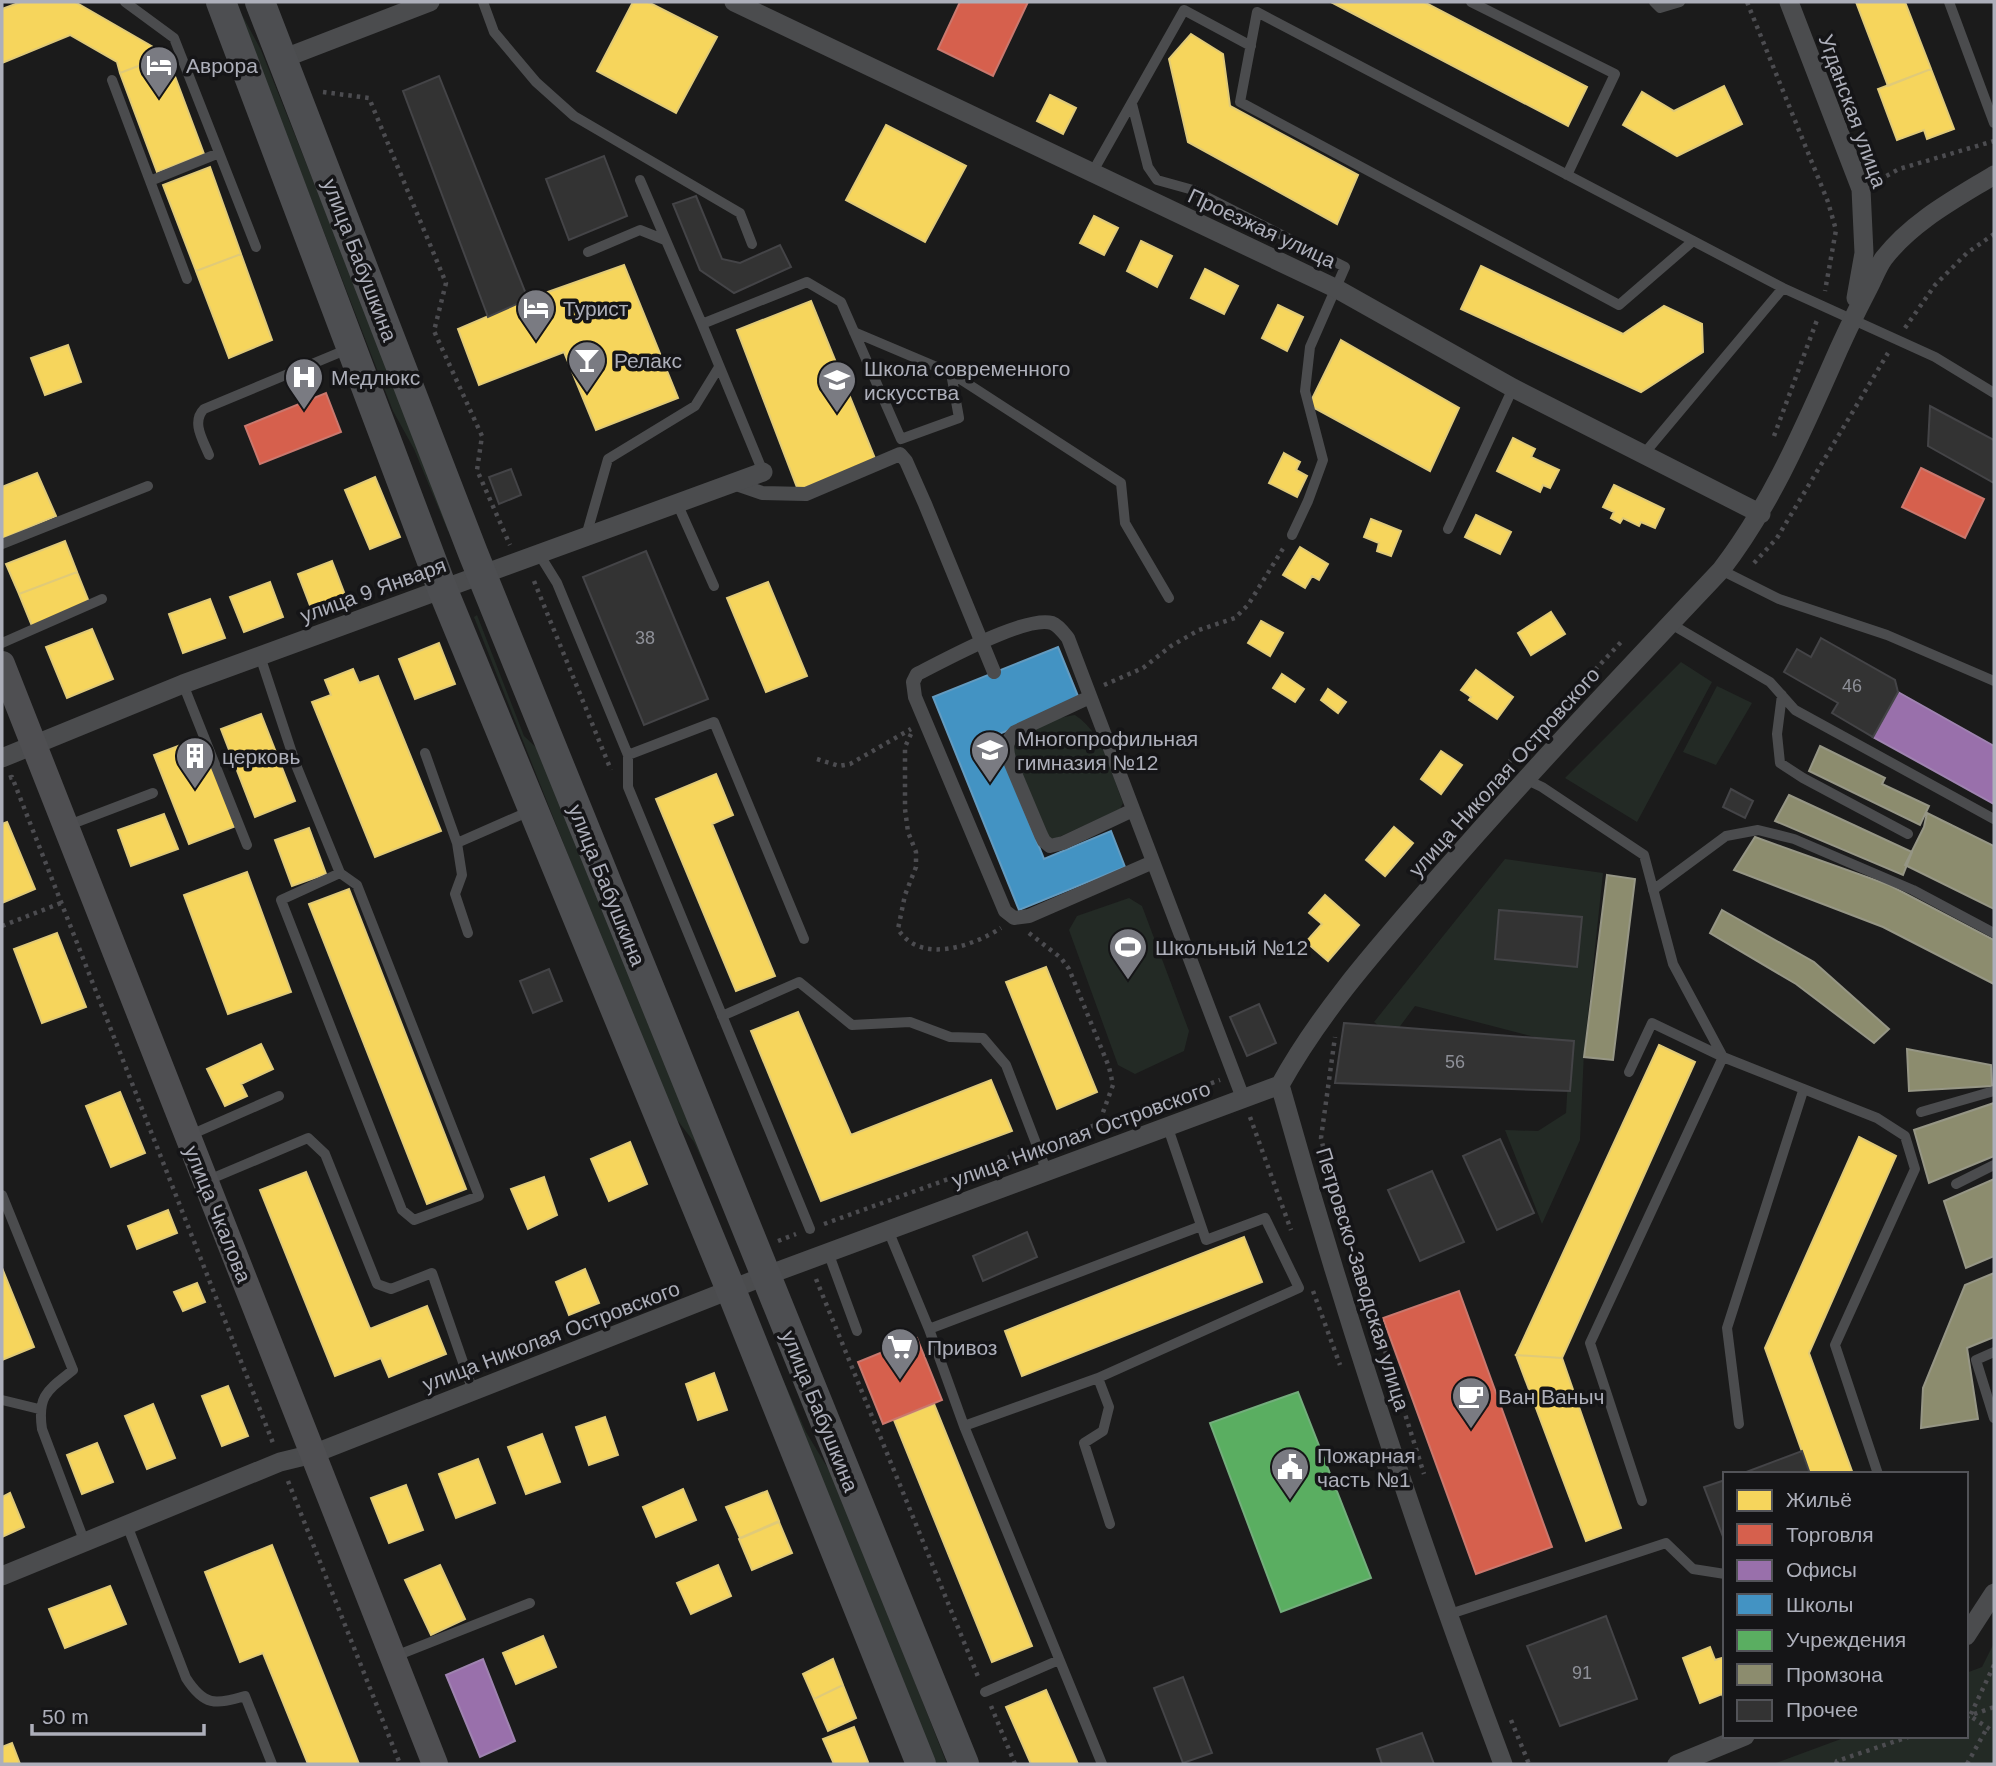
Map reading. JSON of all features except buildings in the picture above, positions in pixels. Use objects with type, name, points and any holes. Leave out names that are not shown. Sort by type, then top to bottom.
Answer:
[{"type":"main road","name":"улица Бабушкина","points":[[220,2],[442,588],[731,1290],[920,1764]]},
{"type":"main road","name":"улица Бабушкина","points":[[260,2],[482,574],[964,1764]]},
{"type":"main road","name":"улица Чкалова","points":[[2,664],[435,1764]]},
{"type":"street","points":[[282,59],[430,2]]},
{"type":"street","name":"Проезжая улица","points":[[734,2],[1336,289],[1513,388],[1761,514]]},
{"type":"street","name":"Угданская улица","points":[[1789,2],[1861,189],[1864,253],[1852,320]]},
{"type":"street","points":[[1852,320],[1883,260],[1908,233],[1938,209],[1994,175]]},
{"type":"street","name":"улица Николая Островского","points":[[2,1576],[280,1462],[313,1454],[731,1290],[760,1263],[828,1252],[1280,1085],[1311,1035],[1359,968],[1524,779],[1721,570],[1761,514],[1804,429],[1852,320]]},
{"type":"street","points":[[733,483],[762,493],[806,494],[900,454],[906,461],[920,493],[994,673]]},
{"type":"street","name":"улица 9 Января","points":[[2,758],[183,684],[763,472]]},
{"type":"street","points":[[1153,862],[1029,916],[1014,918],[1005,911],[915,697],[913,682],[917,674],[984,641],[1033,623],[1051,623],[1068,638],[1243,1098]]},
{"type":"street","points":[[1088,692],[1014,732],[1006,747],[1010,759],[1041,835],[1050,846],[1063,843],[1133,810]]},
{"type":"street","name":"Петровско-Заводская улица","points":[[1280,1085],[1313,1204],[1447,1615],[1503,1764]]},
{"type":"street","points":[[1968,1633],[1994,1593]]},
{"type":"street","points":[[1677,1764],[1740,1738]]},
{"type":"lane","points":[[125,2],[174,38],[256,247]]},
{"type":"lane","points":[[483,2],[494,32],[536,82],[574,116],[740,213],[752,244]]},
{"type":"lane","points":[[1471,2],[1615,74],[1567,176]]},
{"type":"lane","points":[[1654,2],[1660,8],[1680,2]]},
{"type":"lane","points":[[1949,2],[1994,123]]},
{"type":"lane","points":[[1092,173],[1184,10],[1251,46]]},
{"type":"lane","points":[[1693,240],[1619,305],[1240,102],[1257,12],[1567,176],[1693,240],[1783,288],[1935,357],[1994,394]]},
{"type":"lane","points":[[112,80],[187,279]]},
{"type":"lane","points":[[1132,104],[1148,167],[1157,180],[1193,190],[1345,267],[1310,347],[1305,391],[1323,460],[1292,535]]},
{"type":"lane","points":[[150,181],[219,153]]},
{"type":"lane","points":[[640,180],[763,472]]},
{"type":"lane","points":[[588,252],[640,230],[665,240]]},
{"type":"lane","points":[[702,324],[807,282],[841,302],[901,439],[959,418],[951,373]]},
{"type":"lane","points":[[1643,455],[1783,288]]},
{"type":"lane","points":[[854,332],[951,373],[1121,484],[1125,523],[1169,598]]},
{"type":"lane","points":[[209,455],[197,423],[198,415],[204,410],[351,348]]},
{"type":"lane","points":[[586,536],[608,459],[695,407],[719,367]]},
{"type":"lane","points":[[1448,529],[1513,388]]},
{"type":"lane","points":[[2,544],[148,486]]},
{"type":"lane","points":[[677,503],[713,586]]},
{"type":"lane","points":[[538,553],[557,583],[628,755],[628,787],[810,1229]]},
{"type":"lane","points":[[1721,570],[1779,599],[1887,635],[1994,681]]},
{"type":"lane","points":[[2,643],[102,599]]},
{"type":"lane","points":[[1671,624],[1770,682],[1795,710],[1994,819]]},
{"type":"lane","points":[[260,656],[296,765],[340,873],[357,885],[479,1196],[414,1220],[402,1210],[281,901],[340,873]]},
{"type":"lane","points":[[183,684],[247,845]]},
{"type":"lane","points":[[1782,695],[1777,734],[1780,763],[1908,834]]},
{"type":"lane","points":[[628,755],[715,722],[804,939]]},
{"type":"lane","points":[[425,753],[457,843],[462,875],[454,894],[468,933]]},
{"type":"lane","points":[[1524,779],[1542,787],[1643,855],[1673,964],[1723,1057]]},
{"type":"lane","points":[[65,827],[153,793]]},
{"type":"lane","points":[[457,843],[534,810]]},
{"type":"lane","points":[[1653,890],[1726,836],[1758,830],[1794,839],[1913,890],[1994,933]]},
{"type":"lane","points":[[722,1016],[799,982],[852,1025],[910,1022],[950,1037],[983,1038],[1006,1065],[1047,1172]]},
{"type":"lane","points":[[1629,1072],[1652,1023],[1723,1057],[1877,1118],[1905,1136],[1915,1169],[1835,1345],[1877,1472]]},
{"type":"lane","points":[[1642,1501],[1590,1343],[1723,1057]]},
{"type":"lane","points":[[1739,1424],[1727,1328],[1803,1090]]},
{"type":"lane","points":[[1921,1112],[1994,1091]]},
{"type":"lane","points":[[187,1136],[279,1096]]},
{"type":"lane","points":[[964,1426],[1098,1378],[1299,1288],[1265,1218],[1206,1240],[1168,1128]]},
{"type":"lane","points":[[205,1181],[308,1138],[325,1154],[377,1284],[391,1289],[432,1273],[473,1391]]},
{"type":"lane","points":[[1956,1184],[1994,1165]]},
{"type":"lane","points":[[2,1195],[73,1370],[44,1396],[39,1409],[42,1429],[85,1543]]},
{"type":"lane","points":[[929,1329],[1201,1226]]},
{"type":"lane","points":[[888,1230],[929,1329],[964,1426],[1102,1764]]},
{"type":"lane","points":[[828,1252],[857,1331]]},
{"type":"lane","points":[[1994,1352],[1976,1360],[1994,1418]]},
{"type":"lane","points":[[1098,1378],[1109,1407],[1102,1431],[1084,1444],[1110,1524]]},
{"type":"lane","points":[[2,1400],[39,1409]]},
{"type":"lane","points":[[127,1525],[186,1678],[197,1695],[219,1704],[245,1696],[272,1764]]},
{"type":"lane","points":[[1447,1615],[1666,1543],[1693,1569],[1723,1574]]},
{"type":"lane","points":[[393,1657],[530,1603]]},
{"type":"lane","points":[[985,1692],[1059,1660]]},
{"type":"path","points":[[1747,2],[1828,202],[1836,230],[1822,306],[1774,438]]},
{"type":"path","points":[[1828,202],[1861,189],[1899,169],[1994,141]]},
{"type":"path","points":[[1740,578],[1777,538],[1896,339],[1935,285],[1967,253],[1994,234]]},
{"type":"path","points":[[1088,692],[1143,668],[1171,646],[1199,630],[1235,618],[1248,605],[1292,535]]},
{"type":"path","points":[[1480,796],[1629,634]]},
{"type":"path","points":[[817,759],[839,766],[850,764],[915,727],[905,747],[905,796],[908,832],[916,852],[916,867],[905,895],[898,929],[903,938],[917,947],[940,950],[966,945],[997,931],[1018,917],[1034,939],[1061,958],[1069,970],[1109,1067],[1112,1085],[1099,1124]]},
{"type":"path","points":[[2,781],[12,777],[400,1764]]},
{"type":"path","points":[[2,926],[61,903]]},
{"type":"path","points":[[1332,1182],[1321,1138],[1337,1023]]},
{"type":"path","points":[[760,1263],[810,1229],[1234,1075]]},
{"type":"path","points":[[1336,1196],[1425,1475]]},
{"type":"path","points":[[863,1397],[1015,1764]]},
{"type":"path","points":[[1968,1717],[1994,1665]]},
{"type":"path","points":[[1968,1717],[1994,1707]]},
{"type":"path","points":[[1508,1712],[1529,1764]]},
{"type":"path","points":[[1968,1717],[1994,1732]]},
{"type":"path","points":[[1968,1764],[1987,1728]]},
{"type":"path","points":[[1830,1764],[1906,1738]]},
{"type":"shaded area","points":[[235,2],[261,50],[452,529],[448,531],[414,449],[393,411]]},
{"type":"shaded area","points":[[477,615],[524,736],[543,754],[737,1236],[694,1142],[668,1108],[474,617]]},
{"type":"shaded area","points":[[1681,662],[1712,682],[1637,822],[1565,778]]},
{"type":"shaded area","points":[[1717,686],[1752,703],[1716,765],[1683,752]]},
{"type":"shaded area","points":[[1075,715],[1085,723],[1100,743],[1123,803],[1120,809],[1057,838],[1051,838],[1043,830],[1014,752],[1020,737],[1028,731]]},
{"type":"shaded area","points":[[1505,859],[1603,873],[1584,1052],[1580,1140],[1542,1224],[1505,1130],[1538,1131],[1566,1113],[1570,1046],[1415,1006],[1398,1029],[1383,1029],[1374,1022]]},
{"type":"shaded area","name":"Школьный №12","points":[[1129,898],[1142,906],[1189,1031],[1184,1051],[1135,1074],[1118,1065],[1069,930],[1077,916]]},
{"type":"shaded area","points":[[763,1334],[806,1432],[838,1485],[947,1764],[936,1764]]},
{"type":"shaded area","points":[[1994,1643],[1994,1764],[1773,1764],[1844,1738],[1968,1738],[1968,1672],[1982,1667]]},
{"type":"place","name":"Аврора","points":[[159,99]]},
{"type":"place","name":"Турист","points":[[536,342]]},
{"type":"place","name":"Релакс","points":[[587,394]]},
{"type":"place","name":"Медлюкс","points":[[304,411]]},
{"type":"place","name":"Школа современного искусства","points":[[837,414]]},
{"type":"place","name":"Многопрофильная гимназия №12","points":[[990,784]]},
{"type":"place","name":"церковь","points":[[195,790]]},
{"type":"place","name":"Школьный №12","points":[[1128,981]]},
{"type":"place","name":"Привоз","points":[[900,1381]]},
{"type":"place","name":"Ван Ваныч","points":[[1471,1430]]},
{"type":"place","name":"Пожарная часть №1","points":[[1290,1501]]}]
